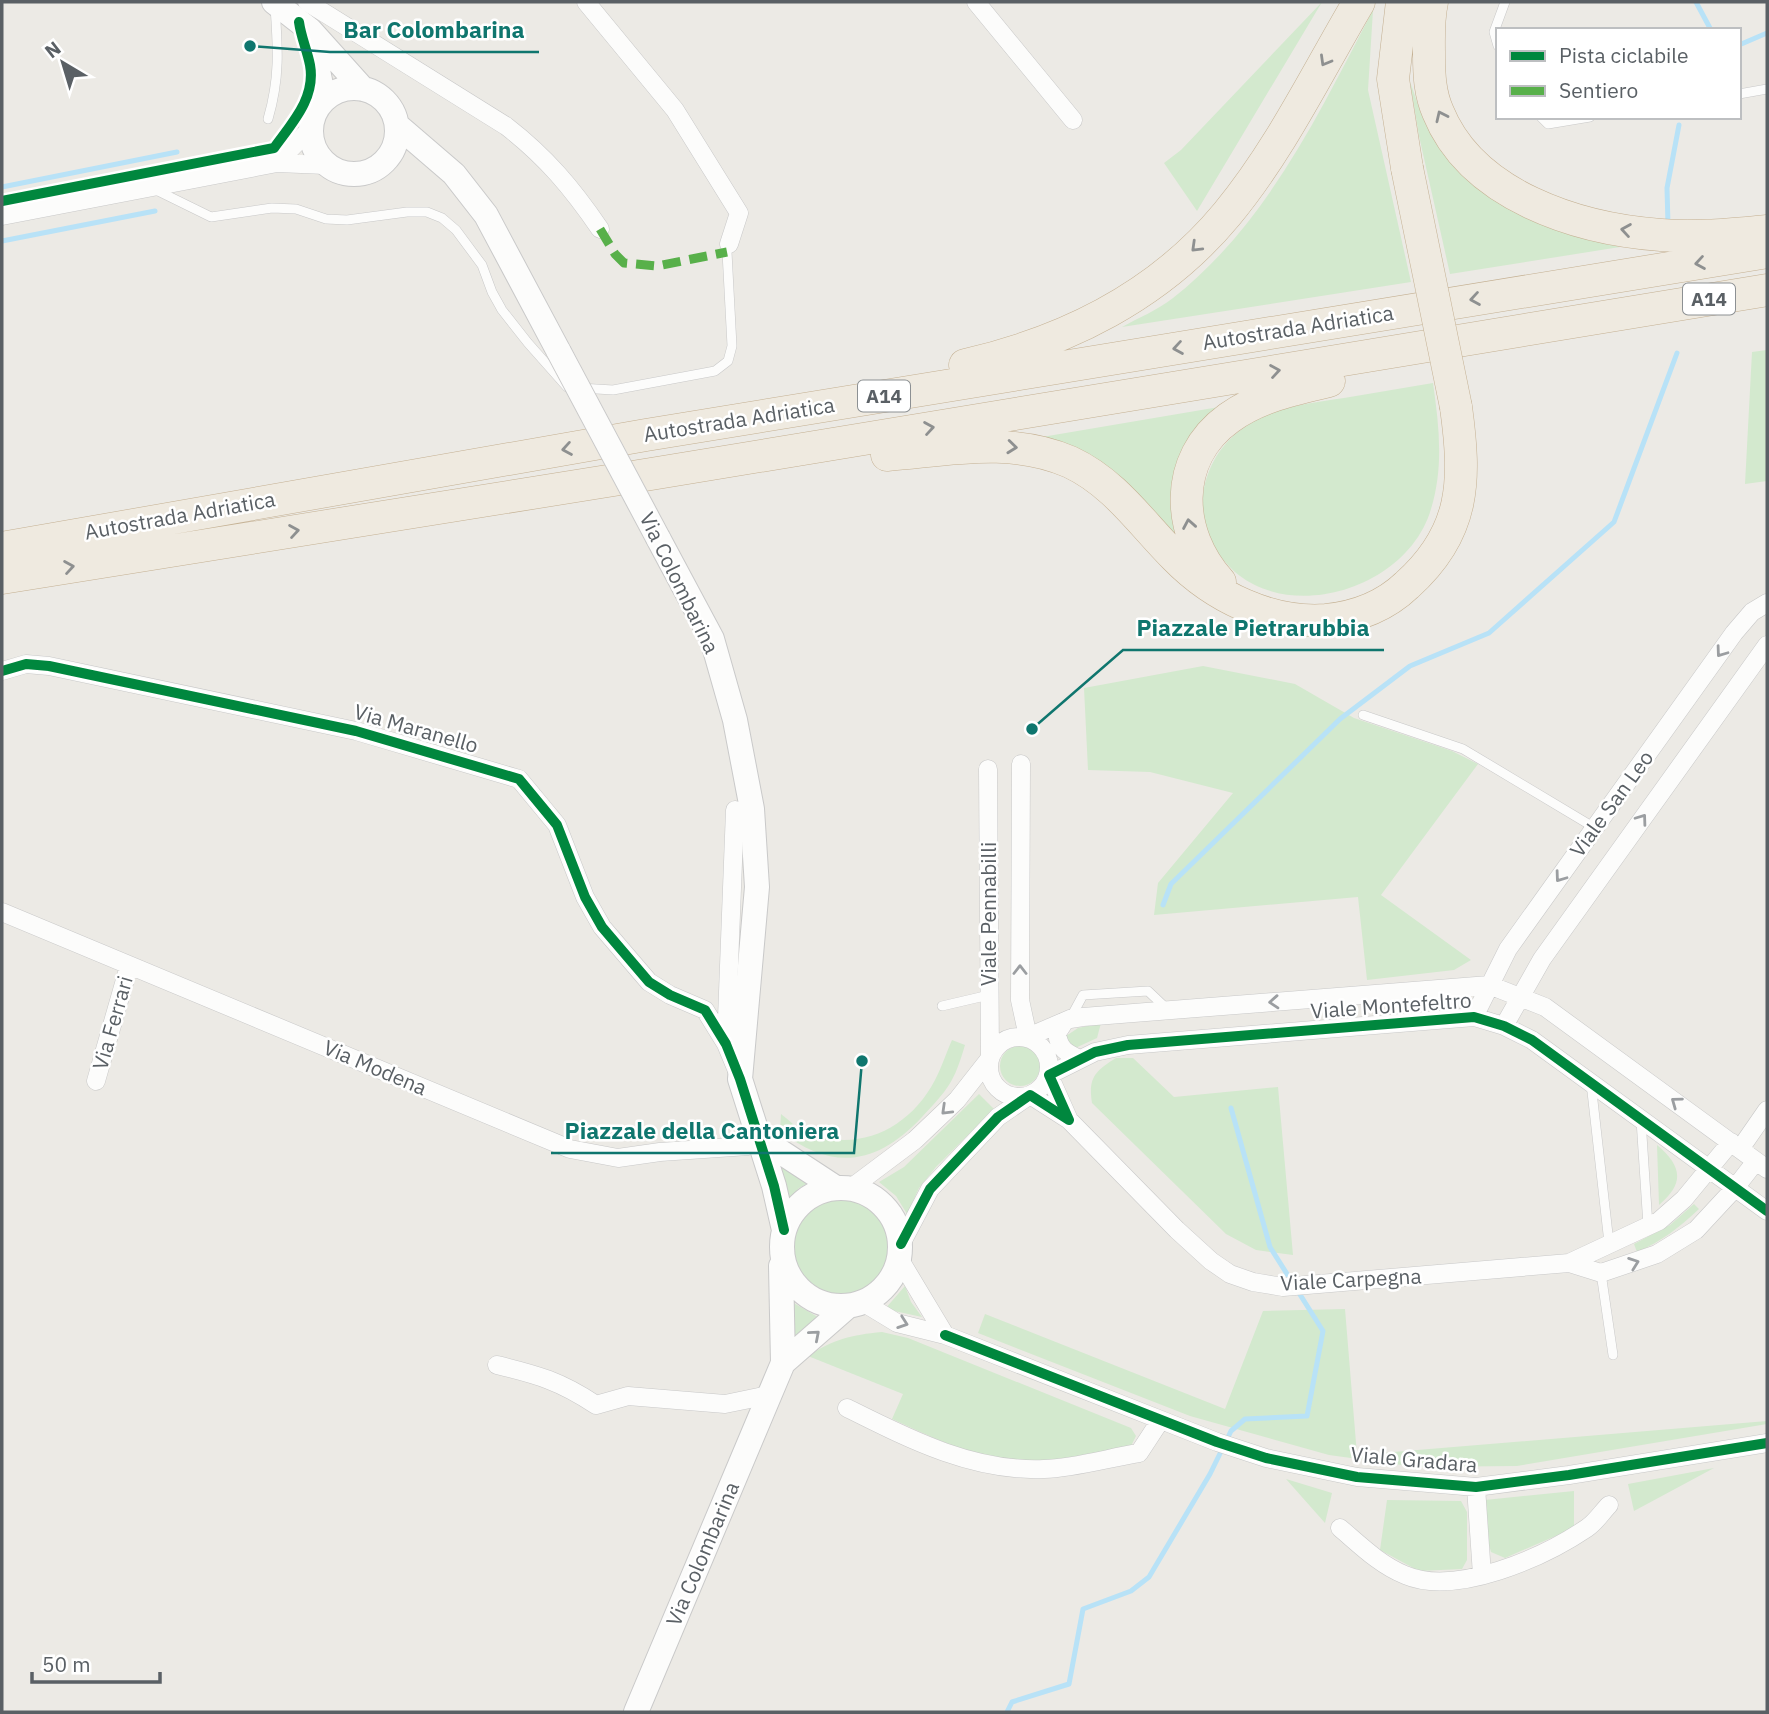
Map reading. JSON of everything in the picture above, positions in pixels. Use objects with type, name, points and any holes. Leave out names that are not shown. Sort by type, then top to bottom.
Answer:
[{"type":"highway","points":[[646,435],[986,360],[1065,334],[1135,297],[1175,266],[1227,214],[1272,153],[1359,2]]},
{"type":"highway","points":[[651,474],[983,445],[1015,447],[1069,462],[1094,476],[1138,514],[1175,557],[1203,582],[1274,616],[1313,621],[1341,618],[1369,611],[1398,594],[1424,569],[1444,541],[1458,505],[1462,471],[1456,407],[1407,168],[1393,79],[1402,2]]},
{"type":"highway","points":[[1432,2],[1428,18],[1430,84],[1438,113],[1452,139],[1472,162],[1496,183],[1521,199],[1603,226],[1660,235],[1706,236],[1767,231]]},
{"type":"highway","name":"Autostrada Adriatica","points":[[2,548],[646,435],[1767,252]]},
{"type":"highway","name":"Autostrada Adriatica","points":[[2,578],[1767,290]]},
{"type":"highway","points":[[1238,601],[1199,555],[1188,520],[1188,479],[1196,457],[1209,437],[1227,419],[1260,401],[1297,388],[1651,309]]},
{"type":"street","points":[[274,2],[310,30],[363,89]]},
{"type":"street","points":[[307,2],[506,126],[536,149],[564,178],[600,229]]},
{"type":"street","points":[[586,2],[675,110],[739,214],[729,244]]},
{"type":"street","points":[[976,2],[1073,120]]},
{"type":"street","points":[[310,30],[324,100]]},
{"type":"street","points":[[326,165],[314,148],[311,128],[313,117],[324,100],[342,90],[363,89],[373,92],[389,106],[397,125],[395,145],[384,163]]},
{"type":"street","name":"Via Colombarina","points":[[397,125],[454,174],[486,215],[712,639],[735,720],[752,809],[757,887],[740,1079]]},
{"type":"street","points":[[277,163],[311,128]]},
{"type":"street","points":[[2,216],[277,163],[326,165],[345,174],[355,175],[366,173],[384,163],[407,159],[454,174]]},
{"type":"street","name":"Viale San Leo","points":[[1474,1017],[1508,949],[1734,633],[1752,612],[1767,603]]},
{"type":"street","name":"Viale San Leo","points":[[1504,1026],[1542,959],[1767,645]]},
{"type":"street","name":"Via Maranello","points":[[2,671],[26,664],[49,666],[356,731],[519,779],[557,825],[585,897],[602,927],[649,982],[705,1010]]},
{"type":"street","name":"Viale Pennabilli","points":[[1021,764],[1020,1000],[1028,1037]]},
{"type":"street","name":"Viale Pennabilli","points":[[988,769],[990,1058]]},
{"type":"street","name":"Via Colombarina","points":[[726,1044],[735,810]]},
{"type":"street","name":"Via Modena","points":[[2,912],[570,1149],[618,1158],[660,1152],[748,1146],[758,1138]]},
{"type":"street","name":"Via Ferrari","points":[[96,1081],[129,965]]},
{"type":"street","name":"Viale Montefeltro","points":[[1028,1037],[1067,1020],[1489,985],[1545,1007],[1762,1165]]},
{"type":"street","name":"Via Colombarina","points":[[636,1712],[783,1363],[782,1240],[774,1186],[740,1079],[726,1044],[705,1010]]},
{"type":"street","name":"Viale Montefeltro","points":[[1049,1075],[1095,1052],[1149,1050],[1474,1017],[1504,1026],[1532,1040],[1767,1211]]},
{"type":"street","points":[[1067,1020],[1057,1033],[1058,1043],[1063,1051],[1080,1059]]},
{"type":"street","points":[[1028,1037],[1044,1048],[1050,1065],[1049,1075],[1038,1091],[998,1117],[930,1189],[900,1252],[893,1278],[880,1293],[855,1305],[828,1306],[810,1299],[795,1286],[785,1269],[782,1240],[791,1214],[803,1201],[818,1192],[844,1188],[915,1140],[957,1100],[1000,1042],[1009,1038],[1028,1037]]},
{"type":"street","points":[[990,1058],[990,1077],[1002,1092],[1020,1097],[1030,1095]]},
{"type":"street","name":"Viale Carpegna","points":[[1049,1075],[1069,1120]]},
{"type":"street","name":"Viale Carpegna","points":[[1030,1095],[1069,1120],[1211,1261],[1230,1274],[1253,1282],[1283,1287],[1569,1263],[1659,1221],[1736,1145]]},
{"type":"street","points":[[1736,1145],[1767,1110]]},
{"type":"street","points":[[758,1138],[844,1188],[870,1195],[886,1208],[896,1224],[900,1252],[945,1335]]},
{"type":"street","points":[[1601,1273],[1657,1254],[1696,1230],[1735,1188],[1762,1165]]},
{"type":"street","name":"Viale Carpegna","points":[[1569,1263],[1601,1273]]},
{"type":"street","points":[[847,1408],[908,1438],[982,1464],[1006,1469],[1046,1469],[1139,1452],[1160,1421],[945,1335],[897,1323],[855,1305]]},
{"type":"street","name":"Via Colombarina","points":[[783,1363],[855,1305]]},
{"type":"street","points":[[497,1365],[544,1376],[596,1405],[628,1396],[725,1404],[769,1395]]},
{"type":"street","name":"Viale Gradara","points":[[1160,1421],[1266,1458],[1357,1477],[1476,1487],[1767,1443]]},
{"type":"street","name":"Viale Gradara","points":[[1476,1487],[1482,1575]]},
{"type":"street","points":[[1340,1528],[1372,1556],[1406,1576],[1440,1582],[1459,1581],[1506,1567],[1557,1546],[1590,1526],[1609,1504]]},
{"type":"lane","points":[[268,119],[276,90],[279,55],[274,2]]},
{"type":"lane","points":[[1496,39],[1494,32],[1505,2]]},
{"type":"lane","points":[[1741,94],[1767,89]]},
{"type":"lane","points":[[1543,119],[1548,124],[1578,119]]},
{"type":"lane","points":[[151,188],[211,217],[272,208],[296,209],[326,219],[347,220],[417,212],[427,212],[442,218],[456,230],[482,265],[502,310],[527,344],[568,388],[614,390],[715,371],[728,361],[732,346],[727,252],[729,244]]},
{"type":"lane","points":[[1363,715],[1463,749],[1595,828]]},
{"type":"lane","points":[[942,1006],[989,995]]},
{"type":"lane","points":[[1591,1082],[1609,1243]]},
{"type":"lane","points":[[1640,1118],[1648,1226]]},
{"type":"lane","points":[[1601,1273],[1613,1355]]},
{"type":"green space","points":[[1322,2],[1197,211],[1164,163],[1181,150]]},
{"type":"green space","points":[[1373,10],[1368,90],[1411,282],[1122,327],[1173,298],[1206,269],[1263,202],[1311,127]]},
{"type":"green space","points":[[1410,82],[1425,123],[1444,154],[1463,175],[1485,193],[1536,221],[1620,247],[1450,274],[1419,136]]},
{"type":"green space","points":[[1767,350],[1767,481],[1745,484],[1752,352]]},
{"type":"green space","points":[[1433,383],[1439,446],[1435,493],[1431,509],[1416,540],[1393,565],[1363,583],[1330,593],[1296,596],[1263,589],[1235,572],[1213,544],[1205,524],[1203,502],[1210,469],[1219,452],[1232,437],[1259,419],[1282,409]]},
{"type":"green space","points":[[1219,407],[1192,435],[1178,458],[1171,497],[1177,537],[1042,437]]},
{"type":"green space","points":[[1203,666],[1295,684],[1354,718],[1452,751],[1478,764],[1381,895],[1471,960],[1454,970],[1367,980],[1358,897],[1154,915],[1158,883],[1233,793],[1150,772],[1088,770],[1084,688]]},
{"type":"green space","points":[[1101,1023],[1097,1038],[1071,1050],[1063,1038],[1078,1028]]},
{"type":"green space","points":[[952,1040],[965,1045],[949,1085],[922,1117],[888,1145],[854,1157],[836,1157],[818,1153],[780,1131],[781,1114],[804,1132],[827,1138],[846,1140],[882,1132],[898,1123],[924,1097]]},
{"type":"green space","points":[[1020,1046],[1034,1052],[1040,1066],[1034,1080],[1020,1086],[1006,1080],[1000,1066],[1006,1052]]},
{"type":"green space","points":[[1116,1058],[1133,1058],[1174,1097],[1278,1087],[1293,1255],[1256,1250],[1226,1234],[1092,1103],[1092,1081],[1098,1071]]},
{"type":"green space","points":[[979,1094],[994,1109],[936,1167],[919,1188],[907,1214],[896,1196],[879,1182],[904,1167]]},
{"type":"green space","points":[[1657,1145],[1672,1160],[1677,1175],[1673,1189],[1659,1205]]},
{"type":"green space","points":[[771,1156],[816,1179],[799,1188],[786,1204]]},
{"type":"green space","points":[[842,1200],[860,1204],[876,1214],[886,1230],[890,1248],[886,1266],[876,1282],[860,1292],[842,1296],[824,1292],[808,1282],[798,1266],[794,1248],[798,1230],[808,1214],[824,1204]]},
{"type":"green space","points":[[1694,1204],[1699,1209],[1685,1222],[1637,1252],[1634,1244],[1670,1225]]},
{"type":"green space","points":[[905,1286],[911,1302],[922,1317],[885,1309]]},
{"type":"green space","points":[[792,1302],[823,1320],[790,1343]]},
{"type":"green space","points":[[1345,1309],[1357,1455],[1767,1421],[1767,1424],[1517,1466],[1416,1467],[1329,1455],[1190,1416],[978,1333],[985,1314],[1225,1409],[1263,1311]]},
{"type":"green space","points":[[882,1332],[908,1338],[1131,1428],[1136,1436],[1131,1446],[1086,1456],[1037,1462],[993,1458],[949,1444],[892,1419],[903,1394],[808,1356],[843,1339]]},
{"type":"green space","points":[[1714,1468],[1634,1511],[1628,1484]]},
{"type":"green space","points":[[1286,1479],[1332,1493],[1325,1523]]},
{"type":"green space","points":[[1574,1491],[1574,1528],[1505,1558],[1491,1552],[1487,1538],[1485,1500]]},
{"type":"green space","points":[[1387,1500],[1461,1501],[1467,1512],[1467,1560],[1462,1569],[1419,1571],[1380,1550]]},
{"type":"waterway","points":[[1696,2],[1710,28]]},
{"type":"waterway","points":[[1741,44],[1767,33]]},
{"type":"waterway","points":[[1668,225],[1667,188],[1679,125]]},
{"type":"waterway","points":[[2,187],[177,152]]},
{"type":"waterway","points":[[2,241],[155,211]]},
{"type":"waterway","points":[[1163,905],[1171,884],[1340,719],[1410,666],[1489,633],[1614,522],[1677,353]]},
{"type":"waterway","points":[[1007,1712],[1012,1702],[1069,1684],[1083,1609],[1131,1591],[1149,1577],[1210,1474],[1231,1431],[1245,1419],[1307,1416],[1323,1331],[1270,1247],[1231,1108]]},
{"type":"marked path","points":[[600,229],[615,254],[624,263],[657,266],[727,252]]},
{"type":"cycle path","points":[[2,201],[274,148],[301,110],[309,88],[310,65],[299,22]]},
{"type":"cycle path","points":[[2,671],[26,664],[49,666],[356,731],[519,779],[557,825],[585,897],[602,927],[649,982],[670,995],[705,1010],[726,1044],[774,1186],[784,1230]]},
{"type":"cycle path","points":[[901,1244],[930,1189],[998,1117],[1030,1095],[1069,1120],[1049,1075],[1095,1052],[1128,1045],[1474,1017],[1504,1026],[1532,1040],[1767,1211]]},
{"type":"cycle path","points":[[945,1335],[1217,1442],[1266,1458],[1357,1477],[1476,1487],[1767,1443]]},
{"type":"place","name":"Bar Colombarina","points":[[250,46]]},
{"type":"place","name":"Piazzale Pietrarubbia","points":[[1032,729]]},
{"type":"place","name":"Piazzale della Cantoniera","points":[[862,1061]]}]
